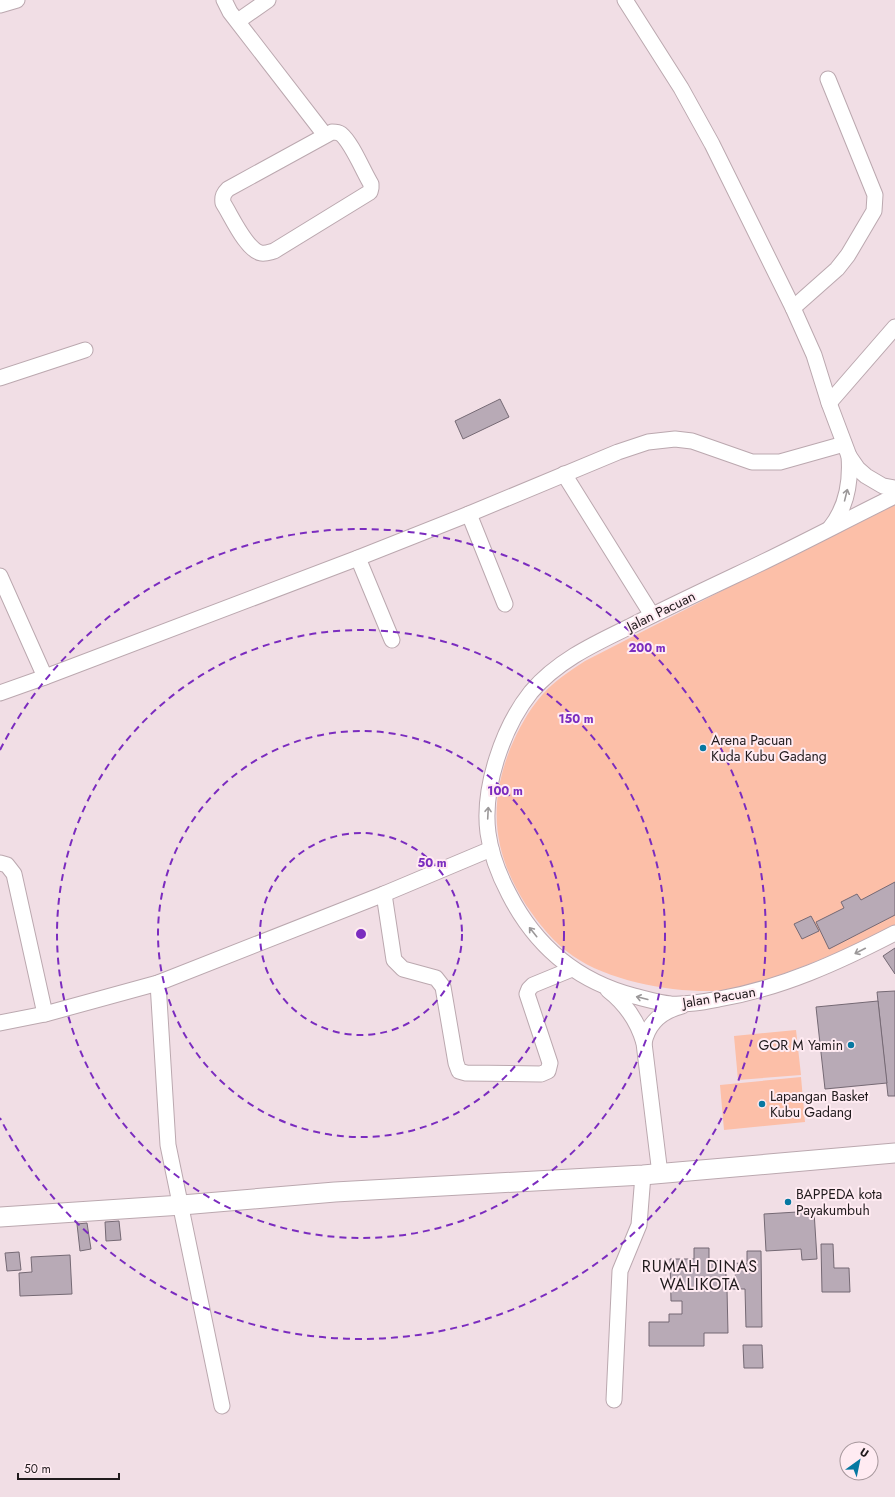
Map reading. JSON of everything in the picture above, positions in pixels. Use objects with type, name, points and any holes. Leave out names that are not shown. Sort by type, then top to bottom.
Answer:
[{"type":"main road","points":[[0,1216],[182,1205],[335,1192],[652,1175],[895,1153]]},
{"type":"street","points":[[0,5],[17,0]]},
{"type":"street","points":[[224,0],[230,12],[325,135]]},
{"type":"street","points":[[238,21],[268,0]]},
{"type":"street","points":[[625,0],[681,88],[712,144],[793,308],[814,355],[846,450],[850,480],[841,512],[828,529]]},
{"type":"street","points":[[793,308],[838,269],[874,211],[875,195],[828,79]]},
{"type":"street","points":[[336,132],[341,134],[348,142],[371,184],[370,192],[274,251],[260,253],[252,249],[223,202],[222,198],[224,193],[228,189],[325,135],[336,132]]},
{"type":"street","points":[[829,403],[895,327]]},
{"type":"street","points":[[0,378],[85,350]]},
{"type":"street","points":[[0,693],[358,558],[618,452],[648,442],[675,439],[692,441],[752,462],[780,462],[846,450]]},
{"type":"street","points":[[846,450],[858,469],[866,476],[883,486],[895,488]]},
{"type":"street","points":[[564,474],[652,615]]},
{"type":"street","name":"Jalan Pacuan","points":[[895,496],[828,529],[804,543],[652,615],[587,648],[567,660],[543,679],[515,716],[505,738],[495,766],[491,784],[488,831],[491,849],[505,887],[526,924],[540,941],[572,969],[602,986],[647,1000],[667,1004],[690,1004],[737,996],[811,973],[847,958],[895,933]]},
{"type":"street","points":[[469,514],[505,604]]},
{"type":"street","points":[[358,558],[392,640]]},
{"type":"street","points":[[0,576],[45,677]]},
{"type":"street","points":[[0,1023],[45,1014],[158,983],[384,894],[491,849]]},
{"type":"street","points":[[0,863],[7,865],[14,874],[45,1014]]},
{"type":"street","points":[[384,894],[394,960],[403,968],[436,978],[443,987],[456,1063],[459,1071],[466,1073],[541,1074],[548,1071],[550,1063],[527,994],[533,985],[572,969]]},
{"type":"street","points":[[158,983],[168,1146],[182,1205],[222,1406]]},
{"type":"street","points":[[602,986],[622,1002],[637,1024],[644,1043],[652,1175],[639,1225],[620,1271],[614,1400]]},
{"type":"street","points":[[644,1043],[649,1028],[659,1017],[671,1010],[690,1004]]},
{"type":"shaded area","name":"Arena Pacuan Kuda Kubu Gadang","points":[[895,502],[895,925],[867,939],[795,970],[739,988],[713,991],[696,991],[659,987],[640,983],[604,972],[588,965],[566,951],[547,933],[536,919],[515,886],[506,867],[497,829],[499,790],[503,770],[516,735],[532,708],[542,695],[562,676],[585,661]]},
{"type":"shaded area","name":"Lapangan Basket Kubu Gadang","points":[[796,1030],[801,1075],[738,1080],[734,1036]]},
{"type":"shaded area","name":"Lapangan Basket Kubu Gadang","points":[[801,1077],[805,1122],[724,1130],[720,1085]]},
{"type":"building","points":[[500,399],[509,417],[463,439],[455,421]]},
{"type":"building","points":[[895,882],[895,915],[829,949],[816,922],[844,908],[841,902],[857,894],[861,900]]},
{"type":"building","points":[[811,916],[819,931],[802,939],[794,924]]},
{"type":"building","points":[[895,948],[895,974],[883,956]]},
{"type":"building","points":[[895,991],[895,1096],[888,1096],[877,992]]},
{"type":"building","name":"GOR M Yamin","points":[[878,1001],[887,1083],[825,1089],[816,1007]]},
{"type":"building","name":"BAPPEDA kota Payakumbuh","points":[[814,1211],[817,1259],[802,1260],[801,1249],[766,1251],[764,1214]]},
{"type":"building","points":[[119,1221],[121,1240],[106,1241],[105,1222]]},
{"type":"building","points":[[87,1223],[91,1249],[80,1251],[77,1224]]},
{"type":"building","points":[[821,1244],[833,1244],[834,1268],[849,1268],[850,1292],[822,1292]]},
{"type":"building","name":"RUMAH DINAS WALIKOTA","points":[[694,1248],[709,1248],[709,1261],[726,1260],[726,1279],[735,1279],[735,1263],[747,1264],[747,1251],[761,1251],[762,1327],[746,1327],[745,1289],[727,1289],[728,1333],[704,1333],[704,1346],[649,1346],[649,1322],[669,1322],[669,1314],[682,1314],[682,1301],[671,1301],[670,1259],[694,1259]]},
{"type":"building","points":[[19,1252],[21,1270],[7,1271],[5,1253]]},
{"type":"building","points":[[70,1255],[72,1294],[20,1296],[19,1273],[32,1272],[31,1257]]},
{"type":"building","points":[[743,1345],[762,1345],[763,1368],[744,1368]]},
{"type":"place","name":"Arena Pacuan Kuda Kubu Gadang","points":[[703,748]]},
{"type":"place","name":"GOR M Yamin","points":[[851,1045]]},
{"type":"place","name":"Lapangan Basket Kubu Gadang","points":[[762,1104]]},
{"type":"place","name":"BAPPEDA kota Payakumbuh","points":[[788,1202]]},
{"type":"district","name":"RUMAH DINAS WALIKOTA","points":[[700,1275]]}]
